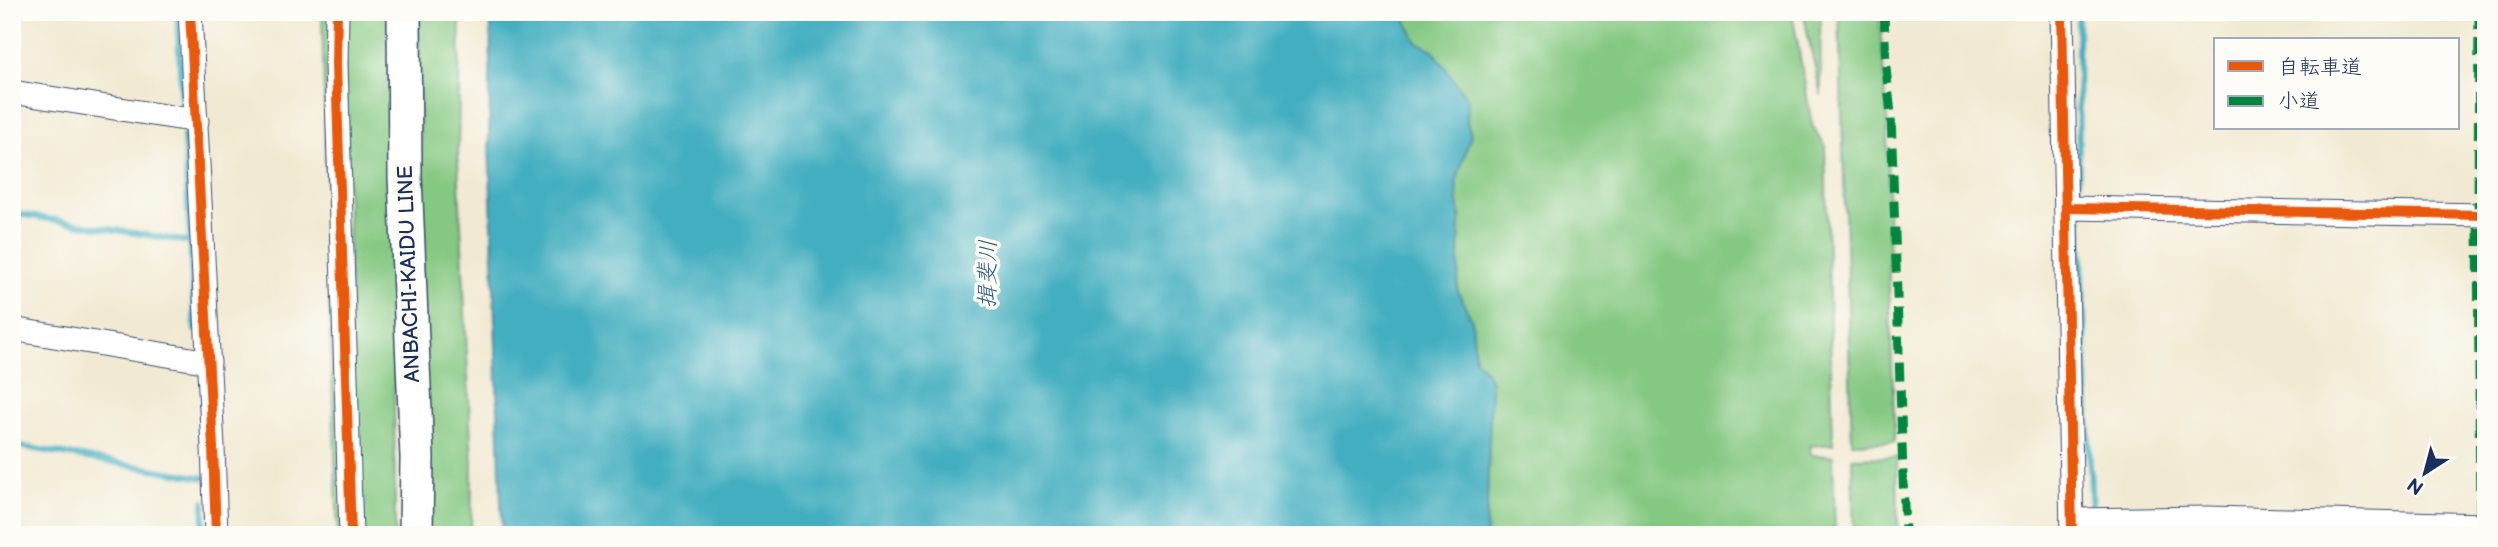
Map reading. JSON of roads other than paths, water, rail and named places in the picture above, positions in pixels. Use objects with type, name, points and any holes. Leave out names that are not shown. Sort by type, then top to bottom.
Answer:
[{"type":"main road","name":"ANBACHI-KAIDU LINE","points":[[404,12],[405,177],[416,457],[416,535]]},
{"type":"street","points":[[190,12],[216,535]]},
{"type":"street","points":[[337,12],[337,92],[351,535]]},
{"type":"street","points":[[2062,12],[2076,208],[2080,524],[2208,518],[2486,525]]},
{"type":"street","points":[[12,92],[197,121]]},
{"type":"street","points":[[2076,208],[2486,215]]},
{"type":"street","points":[[12,330],[209,362]]},
{"type":"water","name":"揖斐川","points":[[491,12],[1405,12],[1406,21],[1417,42],[1433,50],[1468,100],[1467,122],[1471,134],[1456,183],[1460,218],[1458,292],[1472,320],[1475,359],[1486,371],[1491,382],[1486,535],[502,535],[489,140]]},
{"type":"waterway","points":[[177,12],[182,105]]},
{"type":"waterway","points":[[2078,12],[2079,203]]},
{"type":"waterway","points":[[184,136],[195,330]]},
{"type":"waterway","points":[[12,213],[190,242]]},
{"type":"waterway","points":[[2080,214],[2092,514]]},
{"type":"waterway","points":[[12,445],[204,478]]},
{"type":"waterway","points":[[203,535],[204,502]]}]
